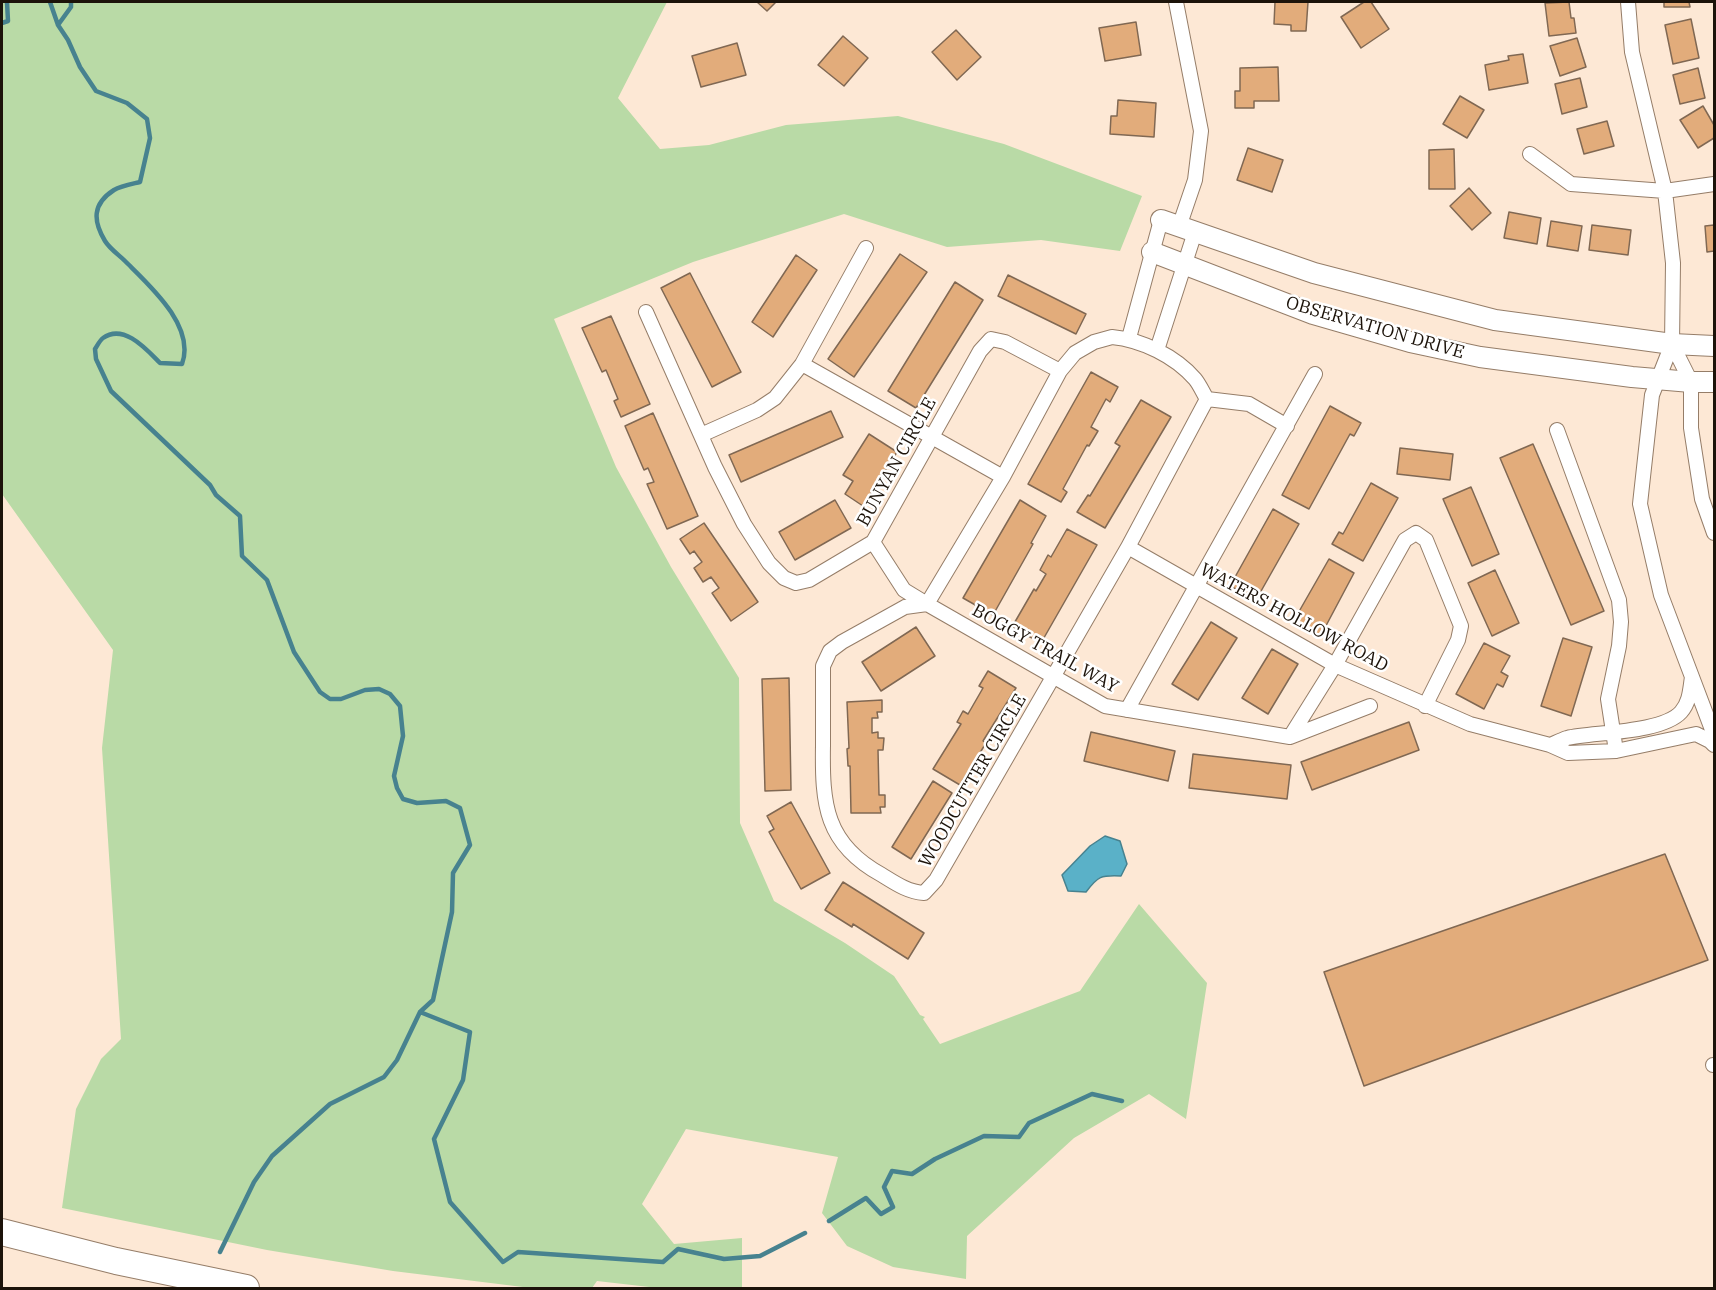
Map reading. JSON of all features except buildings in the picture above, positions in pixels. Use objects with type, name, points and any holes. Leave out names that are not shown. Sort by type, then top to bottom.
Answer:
[{"type":"highway","points":[[2,1232],[116,1261],[246,1288]]},
{"type":"street","points":[[1129,338],[1152,252],[1178,226],[1195,180],[1201,131],[1176,2]]},
{"type":"street","points":[[1628,2],[1632,52],[1665,191],[1673,264],[1672,344],[1652,395],[1640,504],[1661,595],[1714,735]]},
{"type":"street","points":[[1530,154],[1571,184],[1665,191],[1714,184]]},
{"type":"street","points":[[1157,350],[1184,263],[1178,226]]},
{"type":"street","name":"OBSERVATION DRIVE","points":[[1178,226],[1314,273],[1495,320],[1672,344],[1714,346]]},
{"type":"street","points":[[701,435],[757,410],[776,398],[802,364],[866,248]]},
{"type":"street","name":"OBSERVATION DRIVE","points":[[1152,252],[1313,314],[1410,342],[1480,357],[1658,379],[1714,382]]},
{"type":"street","name":"BUNYAN CIRCLE","points":[[646,312],[744,524],[769,563],[784,578],[796,583],[809,580],[873,542],[980,351],[991,339],[1005,342],[1060,371]]},
{"type":"street","points":[[927,604],[1003,477],[1060,371],[1075,353],[1094,342],[1112,336],[1129,338],[1157,350],[1196,380],[1207,399],[1249,405],[1287,426]]},
{"type":"street","points":[[1672,344],[1691,382],[1691,428],[1702,499],[1714,533]]},
{"type":"street","points":[[802,364],[1003,477]]},
{"type":"street","points":[[1127,710],[1315,374]]},
{"type":"street","name":"WOODCUTTER CIRCLE","points":[[927,604],[905,607],[842,642],[830,651],[823,666],[822,785],[826,811],[848,850],[865,866],[907,890],[924,893],[930,889],[1128,547],[1207,399]]},
{"type":"street","points":[[1557,430],[1619,600],[1621,622],[1619,646],[1608,699],[1616,751]]},
{"type":"street","points":[[1290,737],[1335,665],[1405,540],[1416,533],[1426,540],[1461,626],[1458,640],[1425,706]]},
{"type":"street","name":"BOGGY TRAIL WAY","points":[[873,542],[904,590],[1105,706],[1290,737]]},
{"type":"street","name":"WATERS HOLLOW ROAD","points":[[1128,547],[1335,665],[1470,724],[1550,745],[1568,753],[1616,751],[1696,735],[1714,745]]},
{"type":"street","points":[[1550,745],[1568,738],[1614,734],[1663,722],[1680,714],[1688,701],[1692,676]]},
{"type":"street","points":[[1290,737],[1370,706]]},
{"type":"green space","points":[[2,2],[667,2],[618,98],[660,149],[709,145],[786,125],[898,116],[1004,144],[1142,196],[1120,251],[1041,240],[947,247],[844,214],[693,262],[554,319],[616,467],[671,567],[739,678],[740,823],[774,901],[845,943],[894,976],[920,1015],[925,1017],[923,1019],[940,1044],[1080,991],[1139,904],[1207,983],[1186,1119],[1149,1094],[1074,1138],[967,1236],[966,1279],[893,1267],[847,1246],[822,1213],[838,1157],[686,1129],[642,1204],[674,1244],[742,1238],[742,1288],[658,1288],[597,1281],[592,1288],[531,1288],[393,1271],[267,1250],[62,1208],[76,1109],[101,1059],[121,1039],[102,748],[113,650],[2,494]]},
{"type":"water","points":[[1105,836],[1120,841],[1127,864],[1121,876],[1100,878],[1086,892],[1068,891],[1062,875],[1090,846]]},
{"type":"waterway","points":[[2,23],[8,21],[7,2]]},
{"type":"waterway","points":[[50,2],[58,25],[68,40],[80,67],[96,91],[127,103],[147,119],[150,138],[140,182],[127,185],[107,195],[98,207],[98,227],[107,244],[168,307],[182,335],[185,350],[182,364],[160,363],[142,345],[127,336],[111,334],[103,338],[95,349],[96,359],[111,391],[240,516],[242,556],[267,580],[294,652],[320,692],[330,699],[341,699],[365,690],[379,689],[390,694],[400,706],[403,736],[394,776],[397,788],[403,799],[417,803],[446,801],[460,808],[470,845],[453,873],[452,912],[433,1000],[420,1012],[397,1060],[384,1077],[330,1104],[272,1156],[254,1182],[220,1252]]},
{"type":"waterway","points":[[58,25],[71,7],[71,2]]},
{"type":"waterway","points":[[420,1012],[470,1032],[463,1080],[434,1139],[450,1202],[503,1262],[518,1252],[663,1262],[678,1249],[724,1259],[760,1256],[805,1233]]},
{"type":"waterway","points":[[829,1221],[866,1198],[881,1214],[893,1207],[884,1187],[892,1171],[912,1174],[935,1159],[984,1136],[1019,1137],[1029,1123],[1092,1094],[1122,1101]]}]
